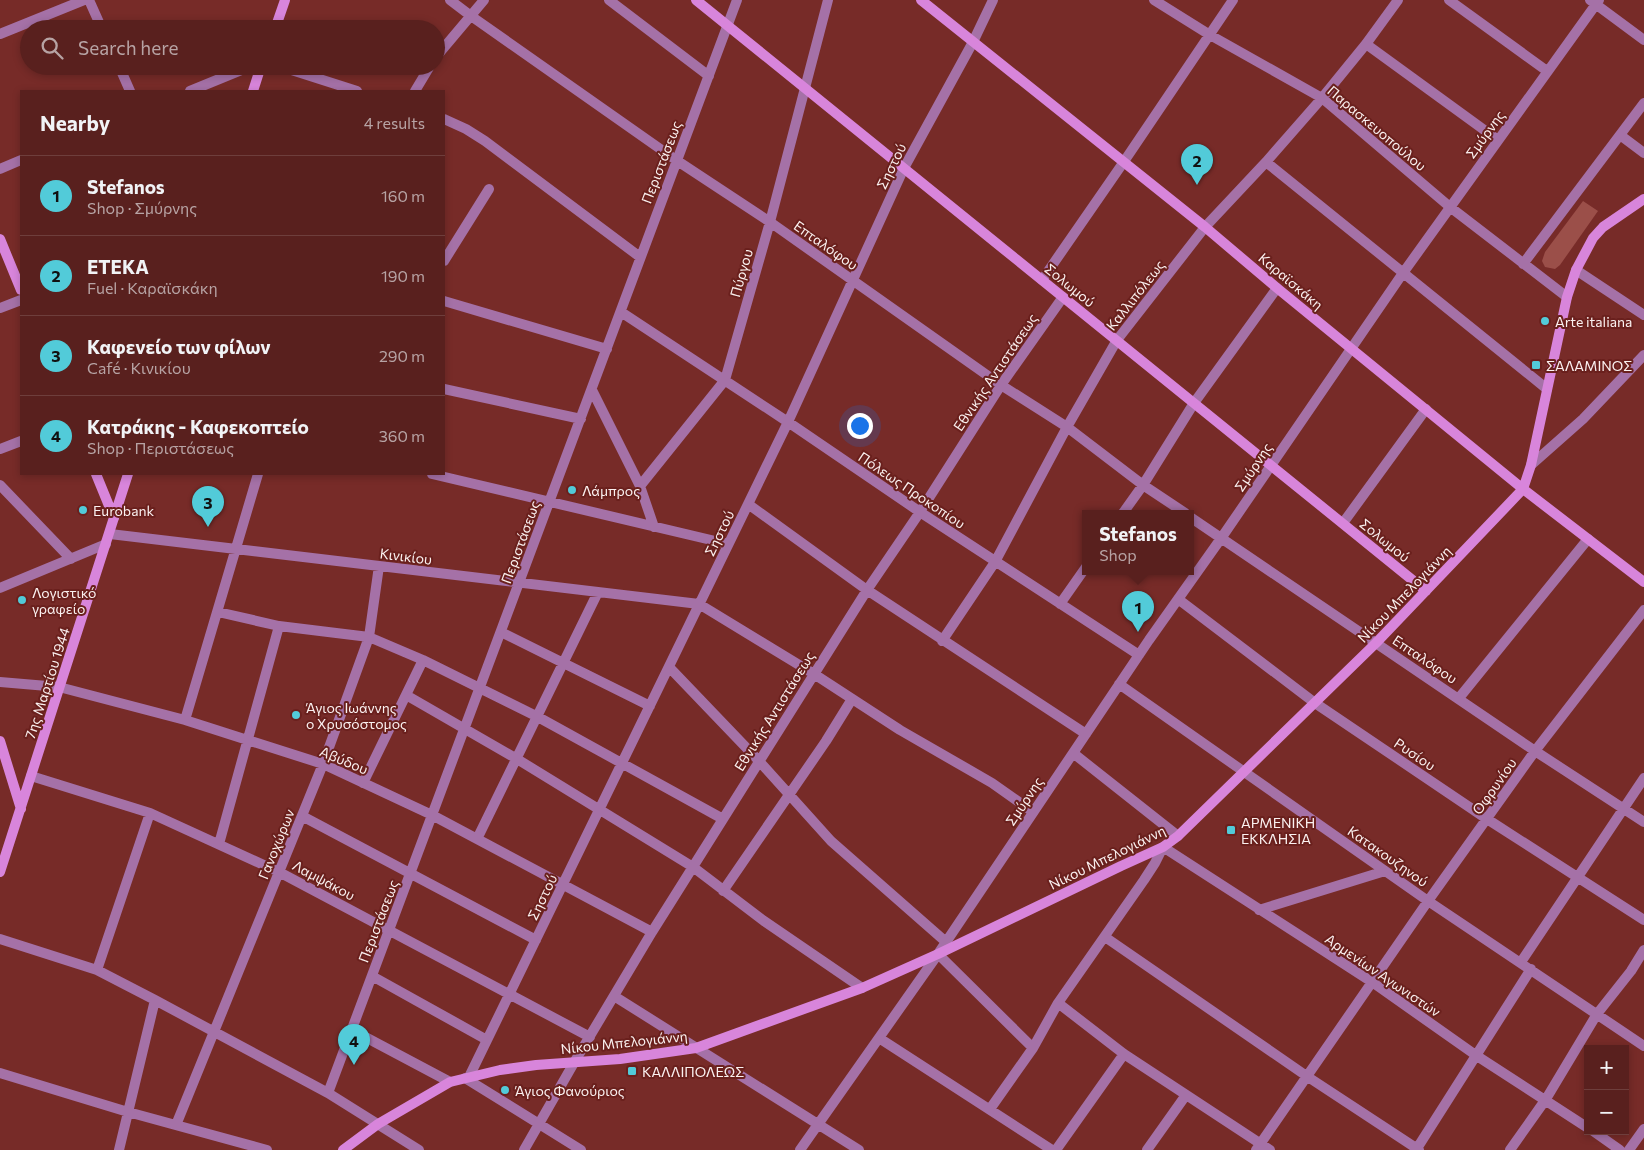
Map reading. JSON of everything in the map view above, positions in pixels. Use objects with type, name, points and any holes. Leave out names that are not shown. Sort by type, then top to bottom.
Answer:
[{"type":"main road","points":[[278,20],[286,0]]},
{"type":"main road","name":"Σολωμού","points":[[696,0],[1426,591]]},
{"type":"main road","name":"Καραϊσκάκη","points":[[921,0],[1205,227],[1276,288],[1523,488],[1644,582]]},
{"type":"main road","points":[[253,90],[259,75]]},
{"type":"main road","name":"Νίκου Μπελογιάννη","points":[[343,1150],[378,1124],[450,1082],[500,1070],[575,1061],[620,1059],[696,1048],[862,988],[938,954],[1163,846],[1178,836],[1376,643],[1523,488],[1531,465],[1567,297],[1576,270],[1593,238],[1603,227],[1644,199]]},
{"type":"main road","points":[[0,239],[20,288]]},
{"type":"main road","points":[[96,475],[114,518]]},
{"type":"main road","name":"7ης Μαρτίου 1944","points":[[0,869],[128,475]]},
{"type":"main road","points":[[0,741],[20,809]]},
{"type":"street","points":[[35,20],[84,0]]},
{"type":"street","points":[[89,0],[98,20]]},
{"type":"street","name":"Επταλόφου","points":[[450,0],[676,160],[770,222],[1001,385],[1067,427],[1143,485],[1180,510]]},
{"type":"street","points":[[445,46],[484,0]]},
{"type":"street","points":[[609,0],[710,76]]},
{"type":"street","name":"Περιστάσεως","points":[[328,1093],[737,0]]},
{"type":"street","name":"Πύργου","points":[[640,486],[725,380],[770,222],[828,0]]},
{"type":"street","name":"Σηστού","points":[[467,1078],[510,994],[788,422],[904,168],[973,42],[993,0]]},
{"type":"street","name":"Παρασκευοπούλου","points":[[1154,0],[1210,35],[1322,98],[1450,207],[1567,297]]},
{"type":"street","points":[[1042,280],[1233,0]]},
{"type":"street","name":"Καλλιπόλεως","points":[[942,641],[995,562],[1067,427],[1117,340],[1205,227],[1266,162],[1322,98],[1366,44],[1398,0]]},
{"type":"street","points":[[1449,0],[1547,71]]},
{"type":"street","points":[[1595,1],[1644,40]]},
{"type":"street","name":"Σμύρνης","points":[[800,1150],[938,954],[1119,684],[1222,538],[1403,273],[1595,1]]},
{"type":"street","points":[[0,34],[20,26]]},
{"type":"street","points":[[1366,44],[1498,140]]},
{"type":"street","points":[[123,75],[130,90]]},
{"type":"street","points":[[192,90],[229,75]]},
{"type":"street","points":[[307,75],[354,90]]},
{"type":"street","points":[[416,90],[425,75]]},
{"type":"street","points":[[1523,264],[1644,103]]},
{"type":"street","points":[[445,119],[466,128],[485,141],[640,257]]},
{"type":"street","points":[[1620,136],[1644,153]]},
{"type":"street","points":[[0,169],[20,160]]},
{"type":"street","points":[[1266,162],[1547,389]]},
{"type":"street","points":[[445,259],[489,189]]},
{"type":"street","points":[[1576,270],[1644,315]]},
{"type":"street","points":[[1125,510],[1194,403],[1276,288]]},
{"type":"street","name":"Εθνικής Αντιστάσεως","points":[[524,1150],[652,932],[867,590],[920,512],[1001,385],[1063,297]]},
{"type":"street","points":[[0,308],[20,300]]},
{"type":"street","points":[[445,301],[607,349]]},
{"type":"street","name":"Πόλεως Προκοπίου","points":[[621,312],[995,562],[1139,655]]},
{"type":"street","points":[[1531,465],[1583,419],[1644,355]]},
{"type":"street","points":[[445,389],[580,419]]},
{"type":"street","points":[[592,390],[640,486],[654,527]]},
{"type":"street","points":[[1343,523],[1426,409]]},
{"type":"street","points":[[0,449],[20,441]]},
{"type":"street","points":[[186,720],[258,475]]},
{"type":"street","points":[[436,475],[728,544]]},
{"type":"street","points":[[0,485],[71,559]]},
{"type":"street","points":[[748,504],[867,590],[1086,734]]},
{"type":"street","name":"Επταλόφου","points":[[1194,520],[1535,751],[1644,822]]},
{"type":"street","name":"Κινικίου","points":[[110,534],[699,604]]},
{"type":"street","points":[[1459,698],[1588,539]]},
{"type":"street","points":[[0,588],[106,544]]},
{"type":"street","name":"Γανοχώρων","points":[[176,1125],[323,764],[369,637],[379,566]]},
{"type":"street","points":[[1060,604],[1082,573]]},
{"type":"street","points":[[477,839],[598,592]]},
{"type":"street","name":"Ρυσίου","points":[[1178,599],[1315,703],[1487,819],[1644,920]]},
{"type":"street","points":[[699,604],[814,674],[900,730],[992,783],[1033,812]]},
{"type":"street","name":"Οφρυνίου","points":[[1258,1147],[1428,901],[1535,751],[1644,610]]},
{"type":"street","points":[[218,612],[279,626],[369,637],[424,660],[538,717],[723,819]]},
{"type":"street","points":[[219,844],[279,626]]},
{"type":"street","points":[[501,632],[650,706]]},
{"type":"street","points":[[363,783],[424,660]]},
{"type":"street","points":[[668,667],[832,840],[946,942]]},
{"type":"street","name":"Αβύδου","points":[[0,682],[59,687],[186,720],[323,764],[432,816],[652,932]]},
{"type":"street","name":"Κατακουζηνού","points":[[1119,684],[1428,901],[1644,1046]]},
{"type":"street","points":[[406,695],[517,759],[693,867],[764,921],[862,988]]},
{"type":"street","points":[[723,890],[826,741],[852,699]]},
{"type":"street","points":[[1073,753],[1178,836]]},
{"type":"street","name":"Λαμψάκου","points":[[31,776],[150,813],[279,872],[590,1038]]},
{"type":"street","points":[[1521,962],[1644,778]]},
{"type":"street","points":[[97,970],[150,813]]},
{"type":"street","points":[[302,816],[536,940]]},
{"type":"street","points":[[990,1109],[1033,1048],[1058,1003],[1152,868],[1163,846]]},
{"type":"street","name":"Αρμενίων Αγωνιστών","points":[[1163,846],[1372,982],[1478,1056],[1584,1125]]},
{"type":"street","points":[[1259,910],[1385,871]]},
{"type":"street","points":[[1105,936],[1308,1077],[1417,1149],[1478,1056],[1531,969]]},
{"type":"street","points":[[0,938],[97,970],[328,1093],[419,1150]]},
{"type":"street","points":[[1510,1150],[1546,1099],[1597,1014],[1631,971],[1644,950]]},
{"type":"street","points":[[938,954],[1033,1048]]},
{"type":"street","points":[[372,976],[487,1040]]},
{"type":"street","points":[[614,996],[859,1150]]},
{"type":"street","points":[[119,1150],[155,1000]]},
{"type":"street","points":[[1058,1003],[1124,1054],[1186,1095],[1258,1147],[1270,1150]]},
{"type":"street","points":[[352,1030],[450,1082]]},
{"type":"street","points":[[879,1038],[1054,1150],[1124,1054]]},
{"type":"street","points":[[0,1073],[128,1112],[267,1150]]},
{"type":"street","points":[[467,1078],[581,1150]]},
{"type":"street","points":[[1147,1150],[1186,1095]]},
{"type":"street","points":[[1629,1150],[1644,1129]]},
{"type":"street","points":[[1599,1135],[1620,1150]]},
{"type":"shaded area","points":[[1583,201],[1598,211],[1560,265],[1555,269],[1545,267],[1542,261],[1545,252]]},
{"type":"place","name":"ΕΤΕΚΑ","points":[[1197,185]]},
{"type":"place","name":"Arte italiana","points":[[1545,321]]},
{"type":"place","name":"ΣΑΛΑΜΙΝΟΣ","points":[[1536,365]]},
{"type":"place","name":"Λάμπρος","points":[[572,490]]},
{"type":"place","name":"Eurobank","points":[[83,510]]},
{"type":"place","name":"Καφενείο των φίλων","points":[[208,527]]},
{"type":"place","name":"Λογιστικό γραφείο","points":[[22,600]]},
{"type":"place","name":"Stefanos","points":[[1138,632]]},
{"type":"place","name":"Άγιος Ιωάννης ο Χρυσόστομος","points":[[296,715]]},
{"type":"place","name":"ΑΡΜΕΝΙΚΗ ΕΚΚΛΗΣΙΑ","points":[[1231,830]]},
{"type":"place","name":"Κατράκης - Καφεκοπτείο","points":[[354,1065]]},
{"type":"place","name":"ΚΑΛΛΙΠΟΛΕΩΣ","points":[[632,1071]]},
{"type":"place","name":"Άγιος Φανούριος","points":[[505,1090]]}]
